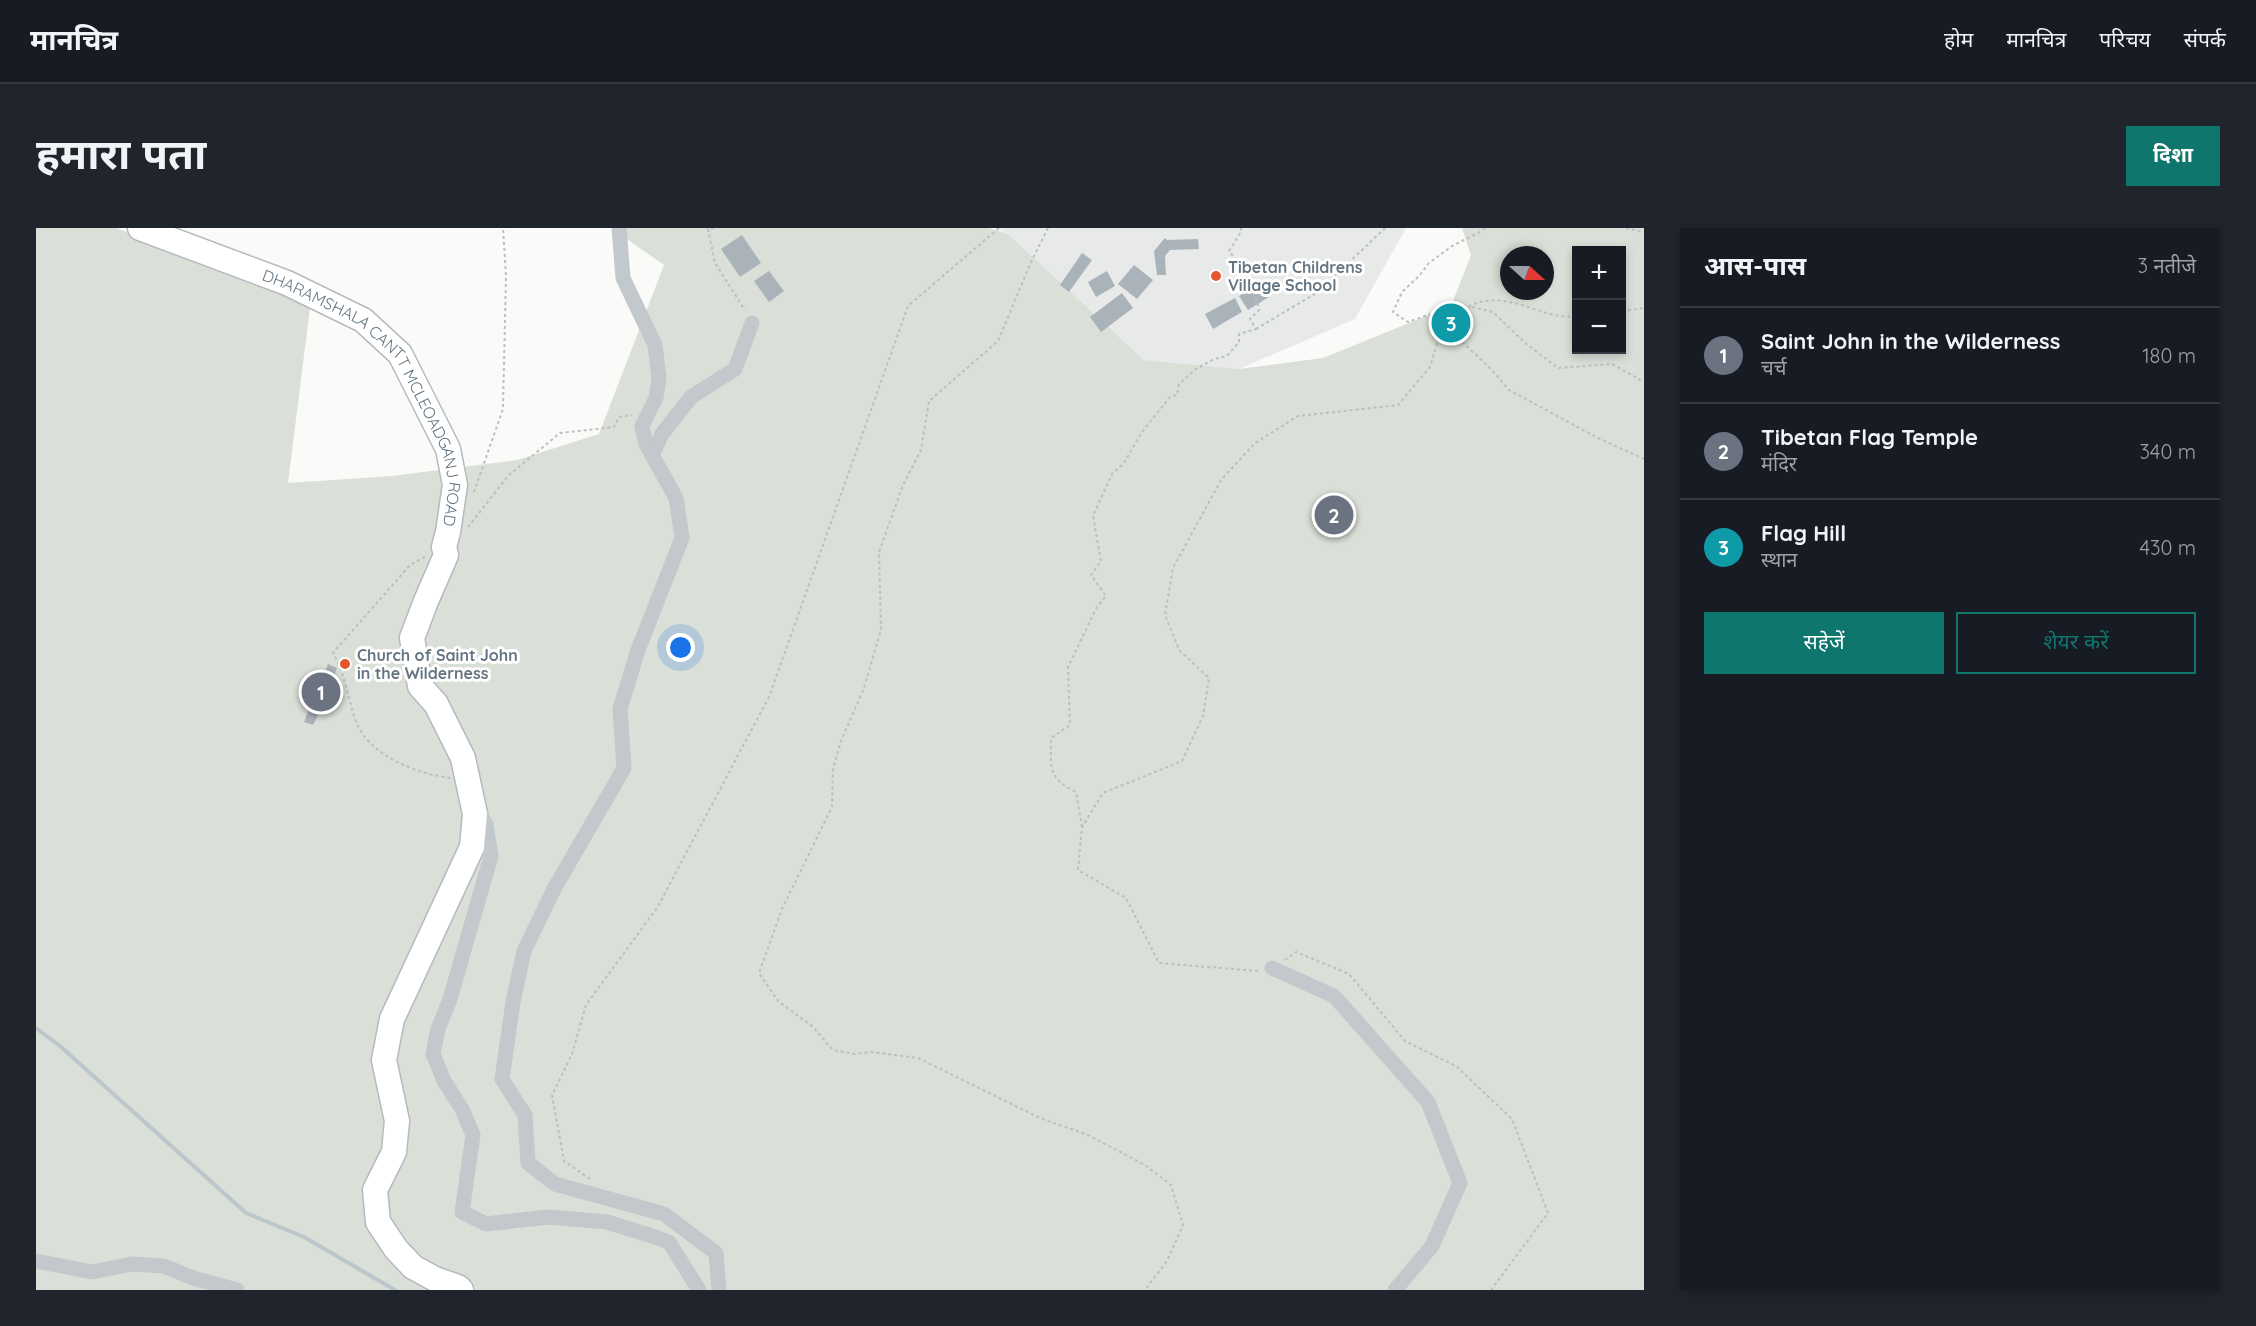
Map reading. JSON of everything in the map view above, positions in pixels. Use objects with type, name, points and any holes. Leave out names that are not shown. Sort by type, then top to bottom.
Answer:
[{"type":"main road","name":"DHARAMSHALA CANTT MCLEOADGANJ ROAD","points":[[140,228],[287,283],[363,320],[400,354],[448,449],[455,485],[444,547],[446,555],[412,638],[420,686],[436,704],[463,758],[475,814],[472,847],[392,1019],[384,1060],[397,1121],[394,1152],[375,1190],[378,1222],[396,1249],[413,1267],[461,1290]]},
{"type":"street","points":[[619,228],[624,278],[655,345],[659,378],[656,398],[642,426],[646,444],[676,498],[682,538],[642,640],[620,709],[624,768],[554,889],[524,951],[513,1002],[502,1079],[525,1115],[528,1163],[555,1184],[664,1214],[716,1253],[719,1290]]},
{"type":"street","points":[[652,454],[662,434],[691,397],[735,369],[752,322]]},
{"type":"street","points":[[468,787],[486,825],[491,856],[450,999],[438,1029],[433,1054],[444,1081],[462,1109],[473,1135],[462,1212],[486,1224],[549,1218],[607,1222],[652,1236],[669,1242],[699,1290]]},
{"type":"street","points":[[1272,968],[1334,996],[1428,1102],[1460,1183],[1432,1246],[1395,1290]]},
{"type":"street","points":[[36,1261],[92,1272],[132,1264],[164,1266],[193,1278],[237,1290]]},
{"type":"path","points":[[472,496],[503,410],[506,276],[503,228]]},
{"type":"path","points":[[714,228],[708,229],[715,263],[752,322]]},
{"type":"path","points":[[590,1179],[564,1161],[552,1095],[572,1054],[586,1005],[657,908],[769,697],[908,306],[999,228]]},
{"type":"path","points":[[1048,228],[998,340],[929,401],[921,450],[903,485],[879,552],[881,630],[864,688],[841,741],[832,770],[832,807],[782,909],[759,973],[778,1001],[812,1026],[833,1050],[855,1054],[872,1052],[918,1058],[1040,1118],[1088,1135],[1145,1165],[1171,1185],[1183,1225],[1167,1261],[1145,1290]]},
{"type":"path","points":[[1241,228],[1241,232],[1229,251],[1237,261],[1232,272],[1247,277],[1250,290],[1257,297],[1259,310],[1250,319],[1256,329]]},
{"type":"path","points":[[1385,228],[1318,292],[1256,329],[1239,334],[1239,342],[1227,356],[1214,359],[1196,369],[1179,384],[1177,395],[1170,397],[1142,432],[1125,464],[1112,474],[1094,516],[1101,561],[1091,575],[1106,596],[1097,607],[1068,667],[1070,725],[1051,738],[1051,770],[1059,784],[1076,792],[1082,827],[1078,870],[1126,897],[1159,963],[1255,971],[1272,968],[1296,952],[1350,974],[1405,1041],[1456,1066],[1512,1119],[1548,1214],[1491,1290]]},
{"type":"path","points":[[1485,228],[1452,246],[1430,263],[1402,292],[1393,312],[1408,322],[1436,312],[1443,324],[1509,390],[1598,438],[1644,459]]},
{"type":"path","points":[[1626,228],[1644,232]]},
{"type":"path","points":[[1082,827],[1103,793],[1182,761],[1203,716],[1209,678],[1179,650],[1166,615],[1173,568],[1221,480],[1255,443],[1298,416],[1398,405],[1430,367],[1443,324],[1479,302],[1514,301],[1561,318],[1572,317]]},
{"type":"path","points":[[1471,307],[1492,312],[1524,342],[1558,368],[1612,364],[1644,382]]},
{"type":"path","points":[[1626,310],[1644,308]]},
{"type":"path","points":[[467,528],[509,476],[560,433],[614,427],[619,417],[635,414],[642,426]]},
{"type":"path","points":[[444,547],[410,565],[333,653],[343,670],[355,720],[364,736],[376,750],[391,760],[468,787]]},
{"type":"shaded area","points":[[36,228],[116,228],[311,300],[288,483],[392,476],[517,460],[599,434],[664,265],[611,228],[989,228],[1008,234],[1144,360],[1239,369],[1323,358],[1451,306],[1471,255],[1462,228],[1644,228],[1644,1290],[36,1290]]},
{"type":"shaded area","name":"Tibetan Childrens Village School","points":[[995,228],[1406,228],[1355,319],[1239,369],[1144,360],[1008,234]]},
{"type":"building","points":[[742,235],[761,263],[740,277],[721,249]]},
{"type":"building","points":[[1165,238],[1167,240],[1198,239],[1199,249],[1170,250],[1165,256],[1166,275],[1157,275],[1154,251]]},
{"type":"building","points":[[1082,253],[1092,260],[1069,292],[1060,285]]},
{"type":"building","points":[[1134,265],[1153,280],[1137,299],[1118,284]]},
{"type":"building","points":[[769,271],[784,291],[769,302],[754,281]]},
{"type":"building","points":[[1107,271],[1115,286],[1096,297],[1088,282]]},
{"type":"building","points":[[1259,283],[1269,297],[1248,310],[1239,296]]},
{"type":"building","points":[[1122,293],[1133,308],[1101,332],[1090,317]]},
{"type":"building","points":[[1235,298],[1242,312],[1213,329],[1205,314]]},
{"type":"building","points":[[328,664],[337,668],[334,676],[338,677],[322,714],[319,713],[313,725],[304,722],[309,709],[304,707],[319,670],[325,672]]},
{"type":"waterway","points":[[36,1028],[60,1046],[246,1213],[304,1237],[395,1290]]},
{"type":"place","name":"Tibetan Childrens Village School","points":[[1216,276]]},
{"type":"place","name":"Flag Hill","points":[[1451,323]]},
{"type":"place","name":"Tibetan Flag Temple","points":[[1334,515]]},
{"type":"place","name":"Church of Saint John in the Wilderness","points":[[345,664]]},
{"type":"place","name":"Saint John in the Wilderness","points":[[321,692]]}]
